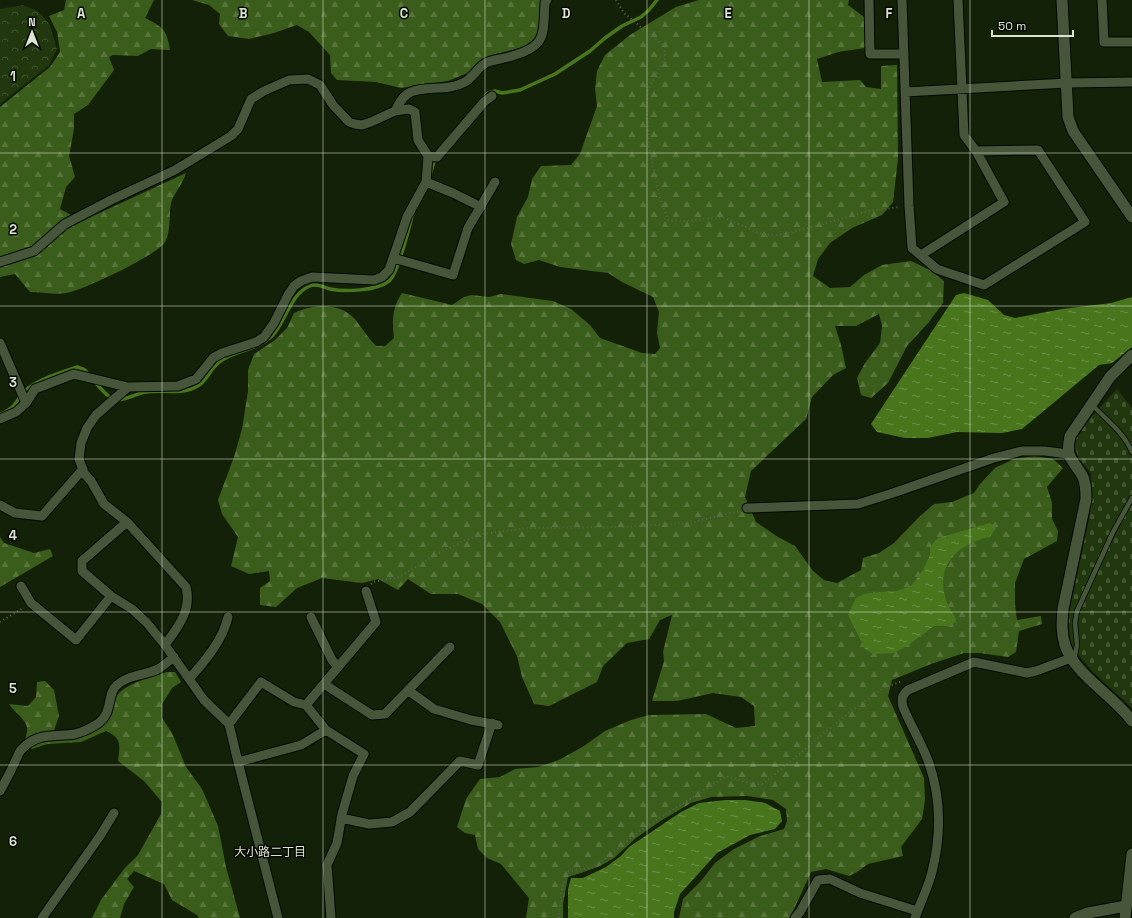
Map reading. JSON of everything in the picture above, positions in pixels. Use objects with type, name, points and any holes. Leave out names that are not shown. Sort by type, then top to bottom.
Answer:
[{"type":"street","points":[[395,111],[402,99],[410,92],[455,86],[472,77],[485,63],[529,51],[538,44],[543,28],[546,0]]},
{"type":"street","points":[[869,0],[870,54],[904,54]]},
{"type":"street","points":[[902,0],[909,206],[912,248],[938,269],[984,285],[1085,222],[1038,150],[976,151]]},
{"type":"street","points":[[921,255],[1004,202],[976,151],[964,135],[958,0]]},
{"type":"street","points":[[1062,0],[1068,117],[1072,131],[1132,217]]},
{"type":"street","points":[[1102,0],[1104,42],[1132,42]]},
{"type":"street","points":[[0,262],[34,251],[65,224],[111,200],[176,170],[231,136],[238,128],[252,99],[264,91],[289,80],[308,79],[320,85],[333,105],[349,122],[355,124],[362,125],[395,111],[409,109],[415,112],[418,140],[428,156],[426,182],[407,217],[389,270],[382,277],[374,280],[361,281],[312,277],[301,281],[294,286],[288,295],[274,323],[264,337],[256,342],[222,353],[213,358],[196,379],[178,386],[128,386],[74,374],[35,389],[26,403],[16,412],[0,419]]},
{"type":"street","points":[[905,92],[1067,83],[1132,82]]},
{"type":"street","points":[[428,156],[437,157],[484,102],[492,96]]},
{"type":"street","points":[[426,182],[453,192],[481,207]]},
{"type":"street","points":[[394,258],[453,275],[468,228],[495,182]]},
{"type":"street","points":[[0,343],[26,403]]},
{"type":"street","points":[[1132,355],[1110,377],[1070,436],[1067,447],[1068,454],[1083,477],[1086,485],[1086,499],[1063,609],[1062,622],[1065,647],[1071,658],[1079,668],[1118,704],[1132,721]]},
{"type":"street","points":[[128,386],[96,415],[87,428],[81,443],[79,459],[83,469],[104,504],[127,522],[186,587],[189,597],[186,612],[165,645]]},
{"type":"street","points":[[747,508],[858,504],[994,458],[1022,451],[1045,451],[1068,454]]},
{"type":"street","points":[[0,505],[15,513],[42,516],[83,469]]},
{"type":"street","points":[[127,522],[82,561],[82,571],[111,596],[132,609],[147,623],[174,657],[204,700],[229,724],[278,918]]},
{"type":"street","points":[[21,586],[31,603],[76,640],[111,596]]},
{"type":"street","points":[[306,705],[376,622],[366,591]]},
{"type":"street","points":[[189,679],[218,642],[226,628],[228,617]]},
{"type":"street","points":[[311,617],[332,660],[338,667]]},
{"type":"street","points":[[324,684],[372,715],[385,714],[409,691],[450,647]]},
{"type":"street","points":[[0,791],[20,751],[32,740],[41,737],[75,734],[98,724],[107,714],[110,706],[111,694],[115,686],[131,677],[158,669],[174,657]]},
{"type":"street","points":[[795,918],[818,880],[830,879],[860,893],[916,915],[932,873],[939,830],[938,812],[935,787],[929,763],[903,707],[901,701],[903,694],[908,690],[974,662],[1027,673],[1071,658]]},
{"type":"street","points":[[229,724],[261,682],[294,702],[306,705],[326,730],[364,754],[353,776],[341,818],[336,843],[327,865],[331,918]]},
{"type":"street","points":[[341,818],[369,824],[392,822],[410,812],[460,761],[478,765],[495,724],[471,720],[434,709],[409,691]]},
{"type":"street","points":[[238,762],[301,745],[326,730]]},
{"type":"street","points":[[42,918],[100,836],[114,813]]},
{"type":"street","points":[[1125,918],[1132,854]]},
{"type":"street","points":[[1076,918],[1088,913],[1126,906]]},
{"type":"lane","points":[[1091,405],[1119,431],[1132,452]]},
{"type":"lane","points":[[1071,658],[1075,655],[1077,645],[1075,624],[1077,611],[1113,532],[1132,498]]},
{"type":"path","points":[[616,0],[624,13],[665,47],[665,58],[648,90],[647,115],[649,145],[661,201],[668,220],[686,221],[722,217],[762,234],[782,235],[869,211],[909,206]]},
{"type":"path","points":[[366,591],[373,582],[399,577],[437,554],[463,541],[484,534],[527,528],[614,527],[690,523],[737,512],[747,508]]},
{"type":"path","points":[[0,622],[31,603]]},
{"type":"path","points":[[559,918],[562,889],[567,872],[594,867],[644,828],[726,776],[752,784],[763,784],[852,710],[885,687],[905,680]]},
{"type":"green space","points":[[66,0],[154,0],[145,18],[156,24],[166,33],[170,50],[151,49],[138,56],[113,55],[109,57],[114,70],[88,105],[74,114],[74,129],[69,156],[75,177],[66,187],[60,209],[82,221],[186,173],[172,200],[167,237],[160,248],[135,263],[75,291],[57,294],[30,292],[15,274],[0,277],[0,107],[50,67],[60,52],[57,32],[49,16],[64,10]]},
{"type":"green space","points":[[192,0],[544,0],[537,36],[525,47],[496,54],[481,61],[470,72],[448,81],[401,88],[376,82],[337,80],[331,73],[330,55],[309,32],[297,25],[274,33],[249,39],[228,36],[219,24],[220,14],[209,5]]},
{"type":"green space","points":[[699,0],[849,0],[848,5],[868,20],[865,48],[838,52],[817,59],[822,82],[860,80],[866,87],[881,89],[881,66],[897,65],[898,159],[893,202],[882,215],[852,228],[830,243],[818,259],[813,276],[830,288],[850,287],[864,275],[882,265],[911,261],[930,270],[944,281],[943,303],[928,323],[907,346],[888,383],[871,398],[861,395],[857,378],[865,363],[880,343],[882,326],[879,314],[856,326],[835,326],[846,368],[833,375],[812,397],[806,419],[751,471],[745,497],[756,522],[778,537],[795,546],[813,571],[824,580],[837,583],[861,570],[863,558],[879,553],[894,543],[934,504],[952,502],[974,493],[995,468],[1014,459],[1034,456],[1053,459],[1063,468],[1047,487],[1052,503],[1052,519],[1058,531],[1057,541],[1024,559],[1015,583],[1017,620],[1041,616],[1042,624],[1019,631],[1016,652],[1008,657],[980,653],[964,653],[931,664],[892,680],[888,696],[924,778],[925,800],[922,819],[901,847],[903,856],[868,864],[849,876],[826,869],[811,872],[789,918],[679,918],[683,899],[701,881],[715,863],[734,849],[760,836],[784,829],[787,821],[786,809],[773,800],[747,796],[711,797],[691,803],[662,820],[636,838],[614,858],[600,866],[568,877],[563,904],[563,918],[526,918],[529,898],[501,864],[487,858],[478,849],[475,835],[465,833],[457,827],[466,799],[480,779],[500,777],[515,769],[538,767],[559,760],[584,746],[605,731],[631,720],[649,715],[706,714],[736,728],[755,726],[754,706],[741,697],[713,693],[677,701],[652,701],[664,661],[663,652],[672,615],[660,620],[649,639],[627,643],[603,666],[597,682],[549,706],[534,704],[522,677],[517,656],[500,622],[482,604],[458,594],[431,594],[408,579],[398,590],[378,579],[362,583],[322,578],[297,588],[276,607],[260,605],[260,588],[270,581],[269,571],[249,574],[231,566],[238,537],[222,514],[218,500],[234,457],[242,429],[248,391],[248,370],[254,354],[275,340],[287,328],[294,313],[301,310],[318,306],[326,306],[334,307],[349,313],[376,346],[385,346],[394,338],[393,326],[395,309],[402,293],[452,305],[464,297],[472,295],[489,297],[501,294],[553,301],[571,309],[590,325],[600,338],[642,353],[655,354],[660,348],[657,333],[659,312],[653,297],[622,282],[608,273],[560,267],[539,260],[524,264],[516,260],[511,244],[517,217],[528,197],[532,179],[541,166],[571,165],[580,154],[597,106],[595,89],[597,71],[605,55],[630,35],[676,7]]},
{"type":"green space","points":[[23,5],[38,11],[50,25],[57,49],[49,65],[0,104],[0,9]]},
{"type":"green space","points":[[1117,389],[1132,408],[1132,708],[1091,670],[1071,646],[1068,618],[1089,519],[1092,492],[1091,473],[1079,459],[1074,445],[1080,429]]},
{"type":"green space","points":[[0,537],[4,543],[34,553],[50,549],[53,556],[0,587]]},
{"type":"green space","points":[[167,672],[175,672],[181,682],[172,688],[162,704],[162,718],[172,733],[186,767],[202,789],[218,826],[226,867],[240,918],[199,918],[197,915],[172,900],[164,884],[134,871],[127,879],[134,887],[124,904],[120,918],[92,918],[101,900],[124,869],[138,855],[161,814],[162,802],[144,781],[118,761],[119,743],[115,736],[106,731],[81,742],[47,744],[32,749],[25,740],[27,730],[26,723],[9,704],[28,706],[36,697],[37,682],[45,681],[54,690],[59,716],[54,730],[66,737],[81,735],[94,731],[105,724],[110,718],[119,693],[124,689],[142,680]]},
{"type":"water","points":[[964,293],[988,300],[1004,315],[1015,318],[1062,309],[1111,303],[1132,297],[1132,347],[1112,363],[1099,365],[1022,429],[1002,433],[957,432],[928,438],[905,438],[877,432],[871,424],[956,295]]},
{"type":"water","points":[[990,523],[996,528],[990,537],[971,543],[962,548],[949,562],[945,571],[943,581],[944,594],[951,611],[955,616],[956,622],[947,626],[934,626],[907,646],[894,653],[873,654],[865,649],[848,615],[856,598],[864,594],[897,591],[911,586],[923,570],[930,555],[930,547],[938,538]]},
{"type":"water","points":[[725,800],[745,800],[765,803],[780,811],[782,821],[775,829],[750,835],[717,853],[680,894],[674,912],[674,918],[568,918],[568,889],[571,878],[583,878],[606,867],[621,856],[629,847],[681,812],[699,803]]},
{"type":"waterway","points":[[479,102],[488,93],[495,91],[502,93],[520,90],[555,74],[590,51],[622,26],[641,17],[657,0]]},
{"type":"waterway","points":[[430,175],[435,158]]},
{"type":"waterway","points":[[94,381],[103,392],[111,398],[117,400],[146,392],[180,391],[199,385],[219,362],[230,356],[255,347],[272,336],[277,330],[293,301],[303,290],[310,286],[317,285],[330,289],[360,290],[376,287],[389,281],[396,269],[413,213]]},
{"type":"waterway","points":[[0,414],[10,409],[23,392],[45,379],[77,367],[85,370],[89,375]]},
{"type":"district","name":"大小路二丁目","points":[[270,852]]}]
